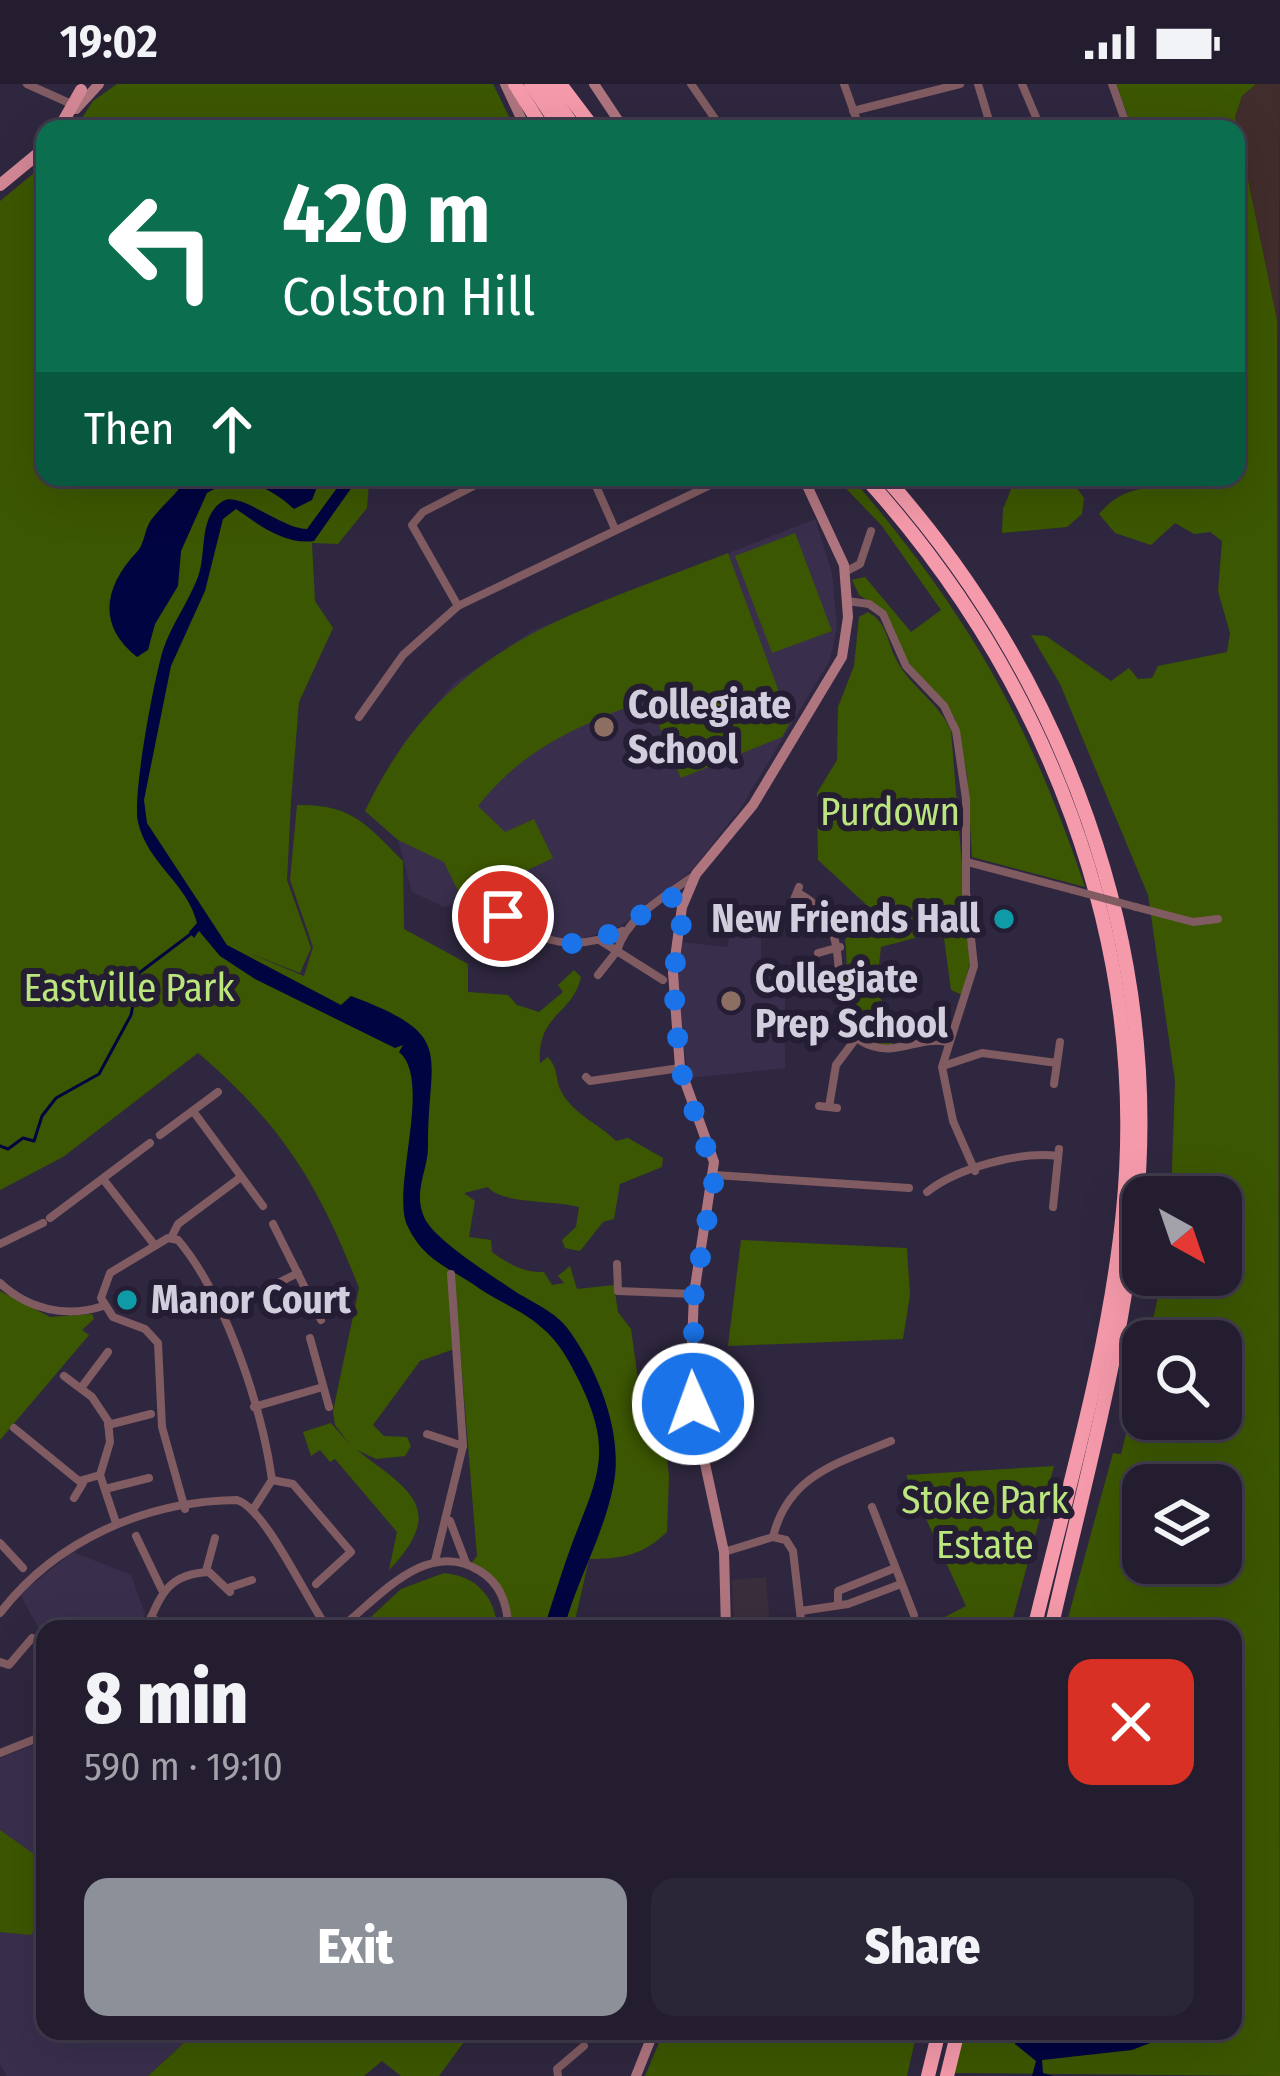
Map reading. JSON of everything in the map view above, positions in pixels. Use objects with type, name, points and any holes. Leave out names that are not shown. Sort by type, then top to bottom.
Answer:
[{"type":"highway","points":[[514,84],[537,120]]},
{"type":"highway","points":[[531,84],[555,120]]},
{"type":"highway","points":[[544,84],[569,120]]},
{"type":"highway","points":[[560,84],[587,120]]},
{"type":"highway","points":[[873,486],[970,606],[1047,749],[1092,876],[1118,1007],[1124,1070],[1123,1210],[1098,1355],[1036,1620]]},
{"type":"highway","points":[[892,486],[984,601],[1059,742],[1106,870],[1132,1006],[1139,1157],[1133,1233],[1112,1359],[1053,1620]]},
{"type":"highway","points":[[928,2076],[937,2040]]},
{"type":"highway","points":[[947,2076],[956,2040]]},
{"type":"main road","points":[[72,106],[99,84]]},
{"type":"main road","points":[[505,84],[522,120]]},
{"type":"main road","points":[[594,84],[618,120]]},
{"type":"main road","points":[[64,120],[81,85]]},
{"type":"main road","points":[[64,120],[81,85]]},
{"type":"main road","points":[[0,185],[36,155]]},
{"type":"main road","points":[[726,1620],[724,1552],[693,1404],[694,1294],[715,1175],[680,1068],[673,978],[685,901],[696,874],[753,805],[829,686],[842,657],[848,602],[844,572],[831,527],[808,486]]},
{"type":"main road","points":[[636,2076],[650,2040]]},
{"type":"street","points":[[26,84],[72,106]]},
{"type":"street","points":[[691,84],[716,120]]},
{"type":"street","points":[[844,84],[856,120]]},
{"type":"street","points":[[853,111],[959,84]]},
{"type":"street","points":[[978,84],[989,120]]},
{"type":"street","points":[[1022,84],[1037,120]]},
{"type":"street","points":[[1112,84],[1125,120]]},
{"type":"street","points":[[458,606],[412,525],[423,512],[474,486]]},
{"type":"street","points":[[596,486],[615,530]]},
{"type":"street","points":[[359,717],[403,656],[458,606],[709,486]]},
{"type":"street","points":[[844,572],[859,557],[871,531]]},
{"type":"street","points":[[848,602],[869,604],[884,614],[906,666],[954,725],[966,799],[974,967],[943,1066],[950,1108],[975,1171]]},
{"type":"street","points":[[968,862],[1193,922],[1218,920]]},
{"type":"street","points":[[503,916],[540,940],[576,944],[600,940],[623,930],[696,874]]},
{"type":"street","points":[[797,895],[827,917],[840,947],[840,1009],[857,1037],[884,1049],[924,1038],[947,1042]]},
{"type":"street","points":[[666,896],[685,901]]},
{"type":"street","points":[[598,976],[616,952],[623,930]]},
{"type":"street","points":[[600,940],[663,980]]},
{"type":"street","points":[[818,953],[840,947]]},
{"type":"street","points":[[828,1107],[836,1065],[857,1037]]},
{"type":"street","points":[[1054,1084],[1060,1042]]},
{"type":"street","points":[[943,1066],[982,1053],[1057,1063]]},
{"type":"street","points":[[586,1077],[590,1081],[680,1068]]},
{"type":"street","points":[[160,1136],[218,1092]]},
{"type":"street","points":[[193,1111],[263,1206]]},
{"type":"street","points":[[0,1244],[46,1221],[150,1143]]},
{"type":"street","points":[[927,1192],[933,1181],[1059,1153],[1053,1207]]},
{"type":"street","points":[[715,1175],[909,1188]]},
{"type":"street","points":[[184,1509],[162,1427],[158,1343],[147,1330],[118,1321],[103,1306],[102,1289],[110,1273],[153,1243],[171,1238],[178,1224],[241,1177]]},
{"type":"street","points":[[103,1179],[153,1243]]},
{"type":"street","points":[[273,1224],[321,1320]]},
{"type":"street","points":[[171,1238],[193,1263],[241,1360],[272,1480],[254,1508]]},
{"type":"street","points":[[617,1264],[618,1291],[694,1294]]},
{"type":"street","points":[[218,1312],[298,1273]]},
{"type":"street","points":[[435,1561],[463,1446],[451,1274]]},
{"type":"street","points":[[0,1283],[57,1313],[103,1306]]},
{"type":"street","points":[[310,1338],[329,1407]]},
{"type":"street","points":[[81,1388],[108,1352]]},
{"type":"street","points":[[64,1376],[81,1388],[108,1424],[110,1442],[100,1474],[116,1522]]},
{"type":"street","points":[[254,1407],[323,1387]]},
{"type":"street","points":[[108,1424],[151,1414]]},
{"type":"street","points":[[14,1428],[83,1483]]},
{"type":"street","points":[[427,1434],[463,1446]]},
{"type":"street","points":[[773,1537],[781,1512],[805,1478],[881,1450],[891,1441]]},
{"type":"street","points":[[74,1498],[83,1483],[100,1474]]},
{"type":"street","points":[[106,1489],[149,1478]]},
{"type":"street","points":[[272,1480],[292,1484],[353,1555],[322,1571],[316,1584]]},
{"type":"street","points":[[2,1605],[64,1552],[116,1522],[228,1500],[254,1508],[322,1620]]},
{"type":"street","points":[[872,1507],[883,1520],[901,1585],[915,1606]]},
{"type":"street","points":[[449,1515],[466,1564]]},
{"type":"street","points":[[136,1536],[162,1590]]},
{"type":"street","points":[[724,1552],[773,1537],[791,1546],[802,1620]]},
{"type":"street","points":[[206,1571],[215,1538]]},
{"type":"street","points":[[0,1543],[23,1568]]},
{"type":"street","points":[[350,1620],[402,1578],[435,1561],[466,1564],[495,1584],[506,1604],[507,1620]]},
{"type":"street","points":[[838,1603],[841,1589],[895,1568]]},
{"type":"street","points":[[150,1620],[162,1590],[206,1571]]},
{"type":"street","points":[[206,1571],[229,1590],[251,1580]]},
{"type":"street","points":[[801,1611],[901,1585]]},
{"type":"street","points":[[151,1617],[155,1620]]},
{"type":"street","points":[[0,1662],[9,1665],[32,1638]]},
{"type":"street","points":[[0,1754],[36,1739]]},
{"type":"street","points":[[558,2076],[557,2069],[584,2046]]},
{"type":"shaded area","points":[[1256,84],[1280,84],[1278,387],[1277,320],[1245,165],[1245,120],[1235,117],[1242,96]]},
{"type":"shaded area","points":[[224,486],[207,493],[181,551],[178,586],[155,624],[148,650],[137,657],[124,645],[110,619],[112,592],[151,520],[179,489]]},
{"type":"shaded area","points":[[257,486],[317,486],[312,500],[294,509]]},
{"type":"shaded area","points":[[338,486],[353,486],[314,541],[283,537],[236,509],[223,519],[205,591],[171,666],[144,800],[147,823],[227,945],[341,1005],[351,996],[385,1010],[423,1037],[432,1068],[420,1191],[425,1219],[466,1258],[563,1323],[589,1362],[611,1421],[616,1462],[610,1501],[567,1620],[547,1620],[595,1482],[597,1430],[570,1363],[548,1333],[439,1263],[421,1248],[407,1225],[403,1208],[412,1086],[399,1052],[403,1045],[395,1048],[255,979],[220,956],[199,931],[194,938],[189,932],[197,923],[192,909],[150,849],[138,822],[141,764],[159,665],[198,577],[210,516],[230,499],[307,529]]},
{"type":"shaded area","name":"Collegiate School","points":[[815,519],[832,573],[837,627],[830,660],[740,809],[692,870],[621,926],[575,941],[534,934],[504,908],[475,901],[444,907],[412,892],[398,840],[365,811],[405,741],[454,683],[534,630]]},
{"type":"shaded area","name":"Collegiate Prep School","points":[[731,931],[761,932],[761,969],[785,969],[785,1068],[689,1078],[674,990],[680,942],[727,947]]},
{"type":"shaded area","points":[[73,1552],[131,1575],[145,1614],[142,1620],[36,1623],[20,1594]]},
{"type":"shaded area","points":[[766,1577],[769,1620],[734,1620],[732,1580]]},
{"type":"shaded area","points":[[36,1744],[36,2040],[187,2040],[148,2076],[7,2076],[0,2064],[0,1758]]},
{"type":"shaded area","points":[[1015,2040],[1158,2040],[1132,2050],[1042,2060],[1043,2073],[1053,2076],[1032,2076],[1036,2061]]},
{"type":"green space","points":[[117,84],[493,84],[511,120],[81,120],[93,101]]},
{"type":"green space","name":"Stoke Park Estate","points":[[1116,84],[1256,84],[1242,96],[1236,120],[1130,120]]},
{"type":"green space","name":"Stoke Park Estate","points":[[1245,165],[1277,320],[1280,2076],[954,2073],[963,2040],[1242,2040],[1242,1620],[1067,1620],[1113,1453],[1121,1454],[1124,1440],[1242,1440],[1242,1320],[1153,1320],[1158,1296],[1242,1296],[1242,1176],[1172,1176],[1175,1081],[1148,895],[1060,684],[1031,635],[1046,636],[1111,681],[1129,668],[1138,679],[1152,678],[1158,666],[1227,652],[1230,633],[1218,591],[1222,541],[1210,532],[1194,534],[1175,523],[1151,545],[1115,533],[1099,514],[1113,501],[1144,489],[1245,486]]},
{"type":"green space","name":"Eastville Park","points":[[36,171],[36,486],[369,486],[367,508],[338,544],[312,543],[315,601],[333,628],[299,702],[287,880],[311,948],[300,973],[246,952],[304,976],[313,947],[290,880],[297,805],[345,813],[368,827],[403,861],[404,929],[468,964],[468,992],[508,995],[517,1005],[539,1012],[563,992],[558,985],[574,970],[581,977],[577,990],[544,1034],[540,1063],[548,1057],[560,1088],[580,1114],[616,1141],[628,1138],[663,1158],[662,1167],[620,1184],[614,1219],[603,1222],[580,1251],[565,1248],[562,1240],[576,1227],[579,1207],[516,1199],[488,1187],[464,1193],[475,1201],[469,1237],[491,1240],[492,1252],[504,1260],[544,1272],[552,1285],[564,1283],[558,1276],[570,1266],[577,1289],[614,1285],[618,1312],[631,1329],[642,1408],[661,1408],[669,1476],[667,1532],[631,1554],[589,1559],[575,1620],[511,1620],[502,1589],[472,1562],[477,1556],[460,1347],[420,1361],[373,1425],[384,1436],[407,1437],[411,1446],[405,1456],[376,1459],[357,1450],[405,1489],[418,1515],[407,1549],[389,1570],[397,1532],[335,1459],[330,1462],[320,1450],[311,1456],[303,1432],[331,1423],[351,1446],[335,1425],[333,1411],[359,1288],[296,1160],[254,1106],[198,1053],[63,1157],[0,1190],[0,201]]},
{"type":"green space","points":[[844,486],[858,486],[893,528],[992,672],[1042,772],[1085,887],[972,857],[967,774],[955,718],[908,662],[886,612],[859,595],[852,580],[865,577],[911,632],[941,610],[882,526]]},
{"type":"green space","points":[[1012,486],[1075,486],[1084,498],[1082,514],[1067,527],[1002,533],[1003,509]]},
{"type":"green space","points":[[795,533],[832,631],[772,653],[735,556]]},
{"type":"green space","points":[[728,553],[790,722],[782,737],[681,778],[648,699],[554,740],[514,768],[478,806],[505,832],[534,819],[553,858],[463,901],[444,862],[398,840],[365,811],[397,754],[434,708],[474,671],[566,617]]},
{"type":"green space","name":"Purdown","points":[[868,612],[883,628],[903,671],[951,731],[970,963],[962,995],[951,990],[944,938],[922,936],[881,947],[876,992],[895,1020],[892,1045],[859,1034],[847,1007],[845,940],[872,910],[818,860],[817,793],[837,760],[838,707],[854,666],[859,617]]},
{"type":"green space","points":[[741,1240],[907,1248],[910,1295],[903,1339],[728,1346]]},
{"type":"green space","points":[[0,1291],[50,1317],[92,1314],[94,1319],[82,1330],[89,1335],[0,1440]]},
{"type":"green space","name":"Stoke Park Estate","points":[[1054,1466],[1012,1620],[939,1620],[966,1606],[906,1475]]},
{"type":"green space","points":[[444,1573],[455,1575],[482,1590],[496,1620],[368,1620],[401,1589]]},
{"type":"green space","points":[[0,1830],[36,1856],[36,1924],[31,1935],[0,1932]]},
{"type":"green space","points":[[187,2040],[465,2040],[439,2076],[401,2076],[382,2061],[364,2076],[148,2076]]},
{"type":"green space","points":[[660,2040],[915,2040],[907,2076],[645,2076]]},
{"type":"waterway","points":[[0,1146],[8,1149],[23,1138],[34,1141],[42,1116],[56,1098],[99,1074],[131,1015],[139,973],[192,933]]},
{"type":"place","name":"Collegiate School","points":[[604,727]]},
{"type":"place","name":"New Friends Hall","points":[[1004,919]]},
{"type":"place","name":"Collegiate Prep School","points":[[731,1001]]},
{"type":"place","name":"Manor Court","points":[[127,1300]]},
{"type":"route","points":[[503,916],[540,940],[576,944],[623,930],[666,896],[685,901],[673,978],[680,1068],[712,1154],[715,1175],[694,1294],[693,1404]]}]
